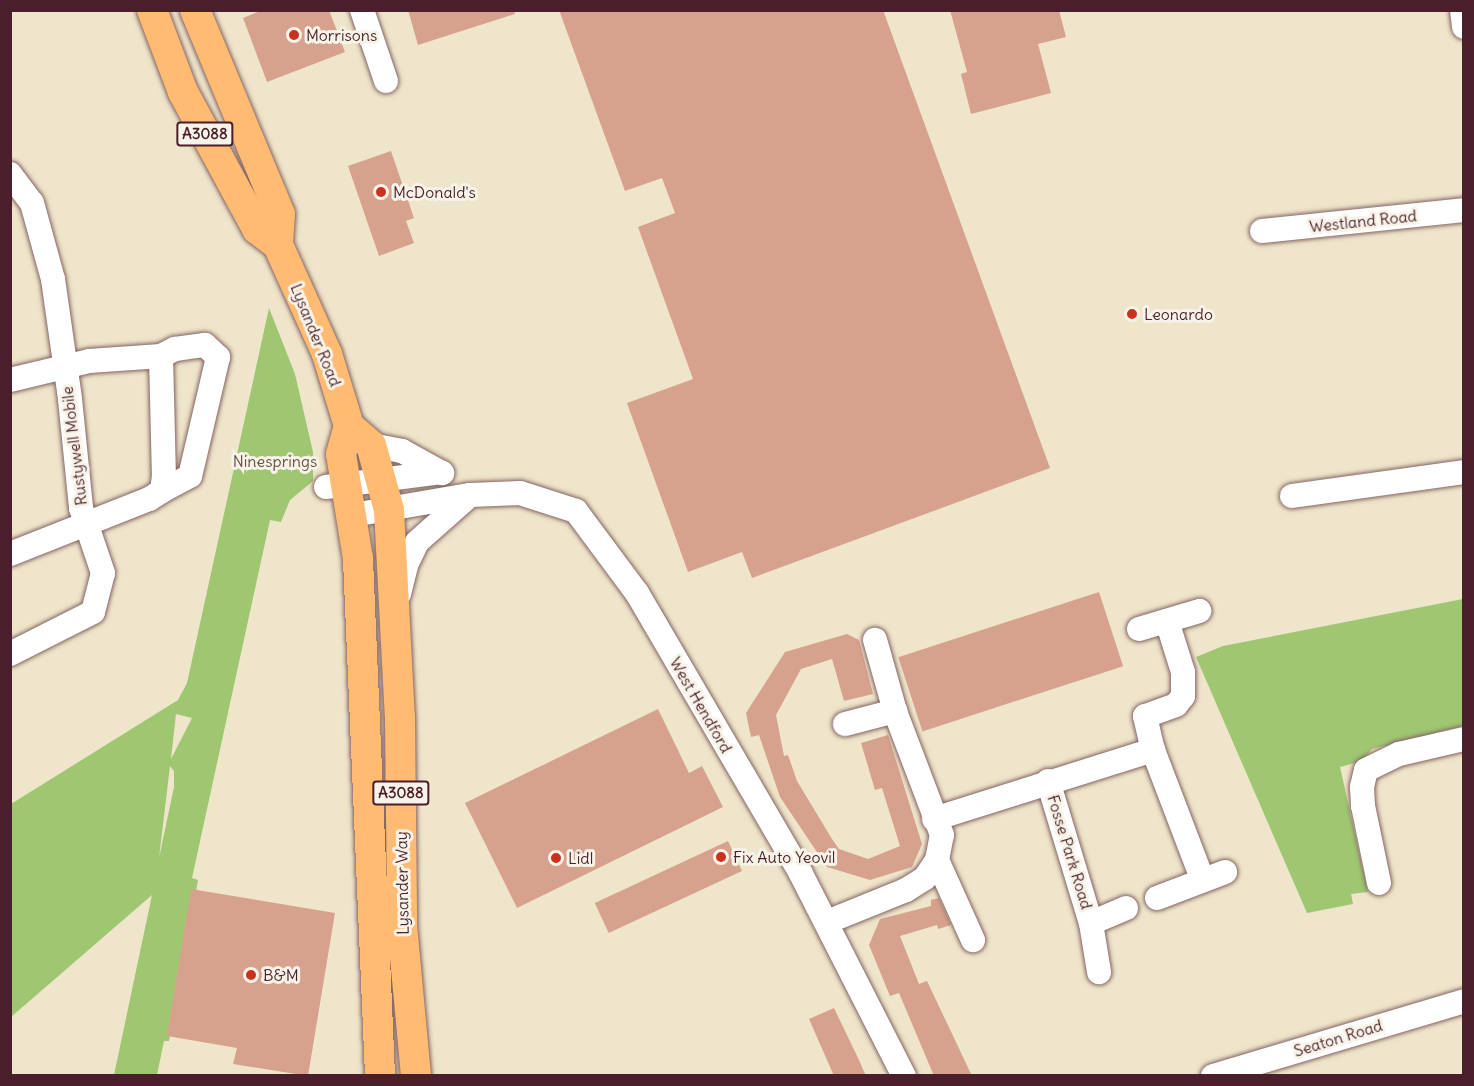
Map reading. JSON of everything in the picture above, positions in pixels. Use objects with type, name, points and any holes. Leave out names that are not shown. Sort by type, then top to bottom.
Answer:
[{"type":"main road","name":"Lysander Road","points":[[152,10],[183,92],[257,229],[278,245]]},
{"type":"main road","name":"Lysander Road","points":[[195,10],[280,214],[278,245],[327,354],[360,436],[382,480],[389,510]]},
{"type":"main road","name":"A3088","points":[[353,515],[337,486],[341,454],[360,436]]},
{"type":"main road","name":"Lysander Way","points":[[389,510],[400,717],[402,924],[416,1076]]},
{"type":"main road","name":"Lysander Way","points":[[353,515],[380,1076]]},
{"type":"street","points":[[362,10],[386,81]]},
{"type":"street","points":[[1462,10],[1464,27]]},
{"type":"street","name":"Rustywell Mobile","points":[[10,174],[32,203],[53,279],[70,399],[75,467],[86,525],[103,573],[93,612],[10,654]]},
{"type":"street","name":"Westland Road","points":[[1262,231],[1464,210]]},
{"type":"street","name":"Rustywell Mobile","points":[[10,380],[64,366],[161,356],[175,349],[205,345],[218,357],[189,476],[162,491],[86,525],[10,554]]},
{"type":"street","points":[[161,356],[162,491]]},
{"type":"street","points":[[360,436],[402,451],[441,472],[470,495],[417,542],[406,565],[394,613]]},
{"type":"street","points":[[337,486],[441,472]]},
{"type":"street","points":[[1292,496],[1464,472]]},
{"type":"street","name":"West Hendford","points":[[353,515],[470,495],[520,493],[576,511],[637,593],[827,922],[904,1076]]},
{"type":"street","points":[[1139,629],[1199,611]]},
{"type":"street","points":[[1157,898],[1213,875],[1153,750],[1145,716],[1176,705],[1183,696],[1185,684],[1167,621]]},
{"type":"street","points":[[827,922],[906,890],[925,878],[937,860],[942,835],[934,819],[895,711],[875,640]]},
{"type":"street","points":[[845,724],[895,711]]},
{"type":"street","points":[[1379,883],[1363,806],[1362,787],[1366,770],[1399,754],[1464,739]]},
{"type":"street","name":"Fosse Park Road","points":[[934,819],[1048,781],[1153,750]]},
{"type":"street","name":"Fosse Park Road","points":[[1048,781],[1091,923],[1100,972]]},
{"type":"street","points":[[937,860],[973,940]]},
{"type":"street","name":"Fosse Park Road","points":[[1091,923],[1126,908]]},
{"type":"street","name":"Seaton Road","points":[[1214,1076],[1464,1001]]},
{"type":"green space","name":"Ninesprings","points":[[269,308],[295,374],[313,452],[313,481],[290,500],[281,522],[270,520],[192,878],[198,880],[169,1041],[164,1041],[157,1075],[114,1075],[152,895],[11,1017],[11,804],[178,700],[187,683]],"holes":[[[176,714],[192,718],[171,759]],[[170,766],[174,771],[174,787],[159,858]]]},
{"type":"green space","points":[[1463,599],[1463,726],[1372,749],[1362,761],[1340,767],[1368,892],[1351,894],[1353,904],[1307,913],[1196,657],[1223,646]]},
{"type":"building","name":"Morrisons","points":[[263,10],[329,10],[345,52],[267,82],[243,18]]},
{"type":"building","points":[[408,10],[514,10],[515,14],[418,45]]},
{"type":"building","points":[[559,10],[883,10],[1050,468],[752,578],[742,552],[688,572],[627,403],[693,379],[638,227],[675,213],[662,178],[625,191]]},
{"type":"building","points":[[950,10],[1059,10],[1066,37],[1038,44],[1051,93],[971,114],[961,74],[967,72]]},
{"type":"building","name":"McDonald's","points":[[391,151],[414,218],[406,221],[414,243],[379,256],[348,166]]},
{"type":"building","points":[[1099,592],[1123,666],[922,731],[898,657]]},
{"type":"building","points":[[847,634],[859,640],[873,694],[844,701],[832,659],[801,669],[776,715],[784,756],[788,755],[797,781],[832,839],[839,849],[868,859],[900,846],[882,788],[875,790],[861,743],[888,735],[922,844],[912,867],[870,880],[827,867],[780,797],[759,735],[751,737],[746,713],[785,652]]},
{"type":"building","name":"Lidl","points":[[658,709],[689,773],[702,766],[723,807],[517,908],[465,803]]},
{"type":"building","points":[[728,841],[742,871],[609,933],[595,903]]},
{"type":"building","name":"B&M","points":[[191,889],[335,913],[308,1076],[233,1064],[237,1048],[167,1036]]},
{"type":"building","points":[[939,898],[951,925],[938,929],[937,925],[900,936],[919,984],[927,981],[972,1076],[934,1076],[899,993],[890,996],[869,945],[880,919],[931,906],[931,900]]},
{"type":"building","points":[[834,1008],[866,1076],[834,1076],[809,1019]]},
{"type":"place","name":"Morrisons","points":[[294,35]]},
{"type":"place","name":"McDonald's","points":[[381,192]]},
{"type":"place","name":"Leonardo","points":[[1132,314]]},
{"type":"place","name":"Fix Auto Yeovil","points":[[721,857]]},
{"type":"place","name":"Lidl","points":[[556,858]]},
{"type":"place","name":"B&M","points":[[251,975]]}]
